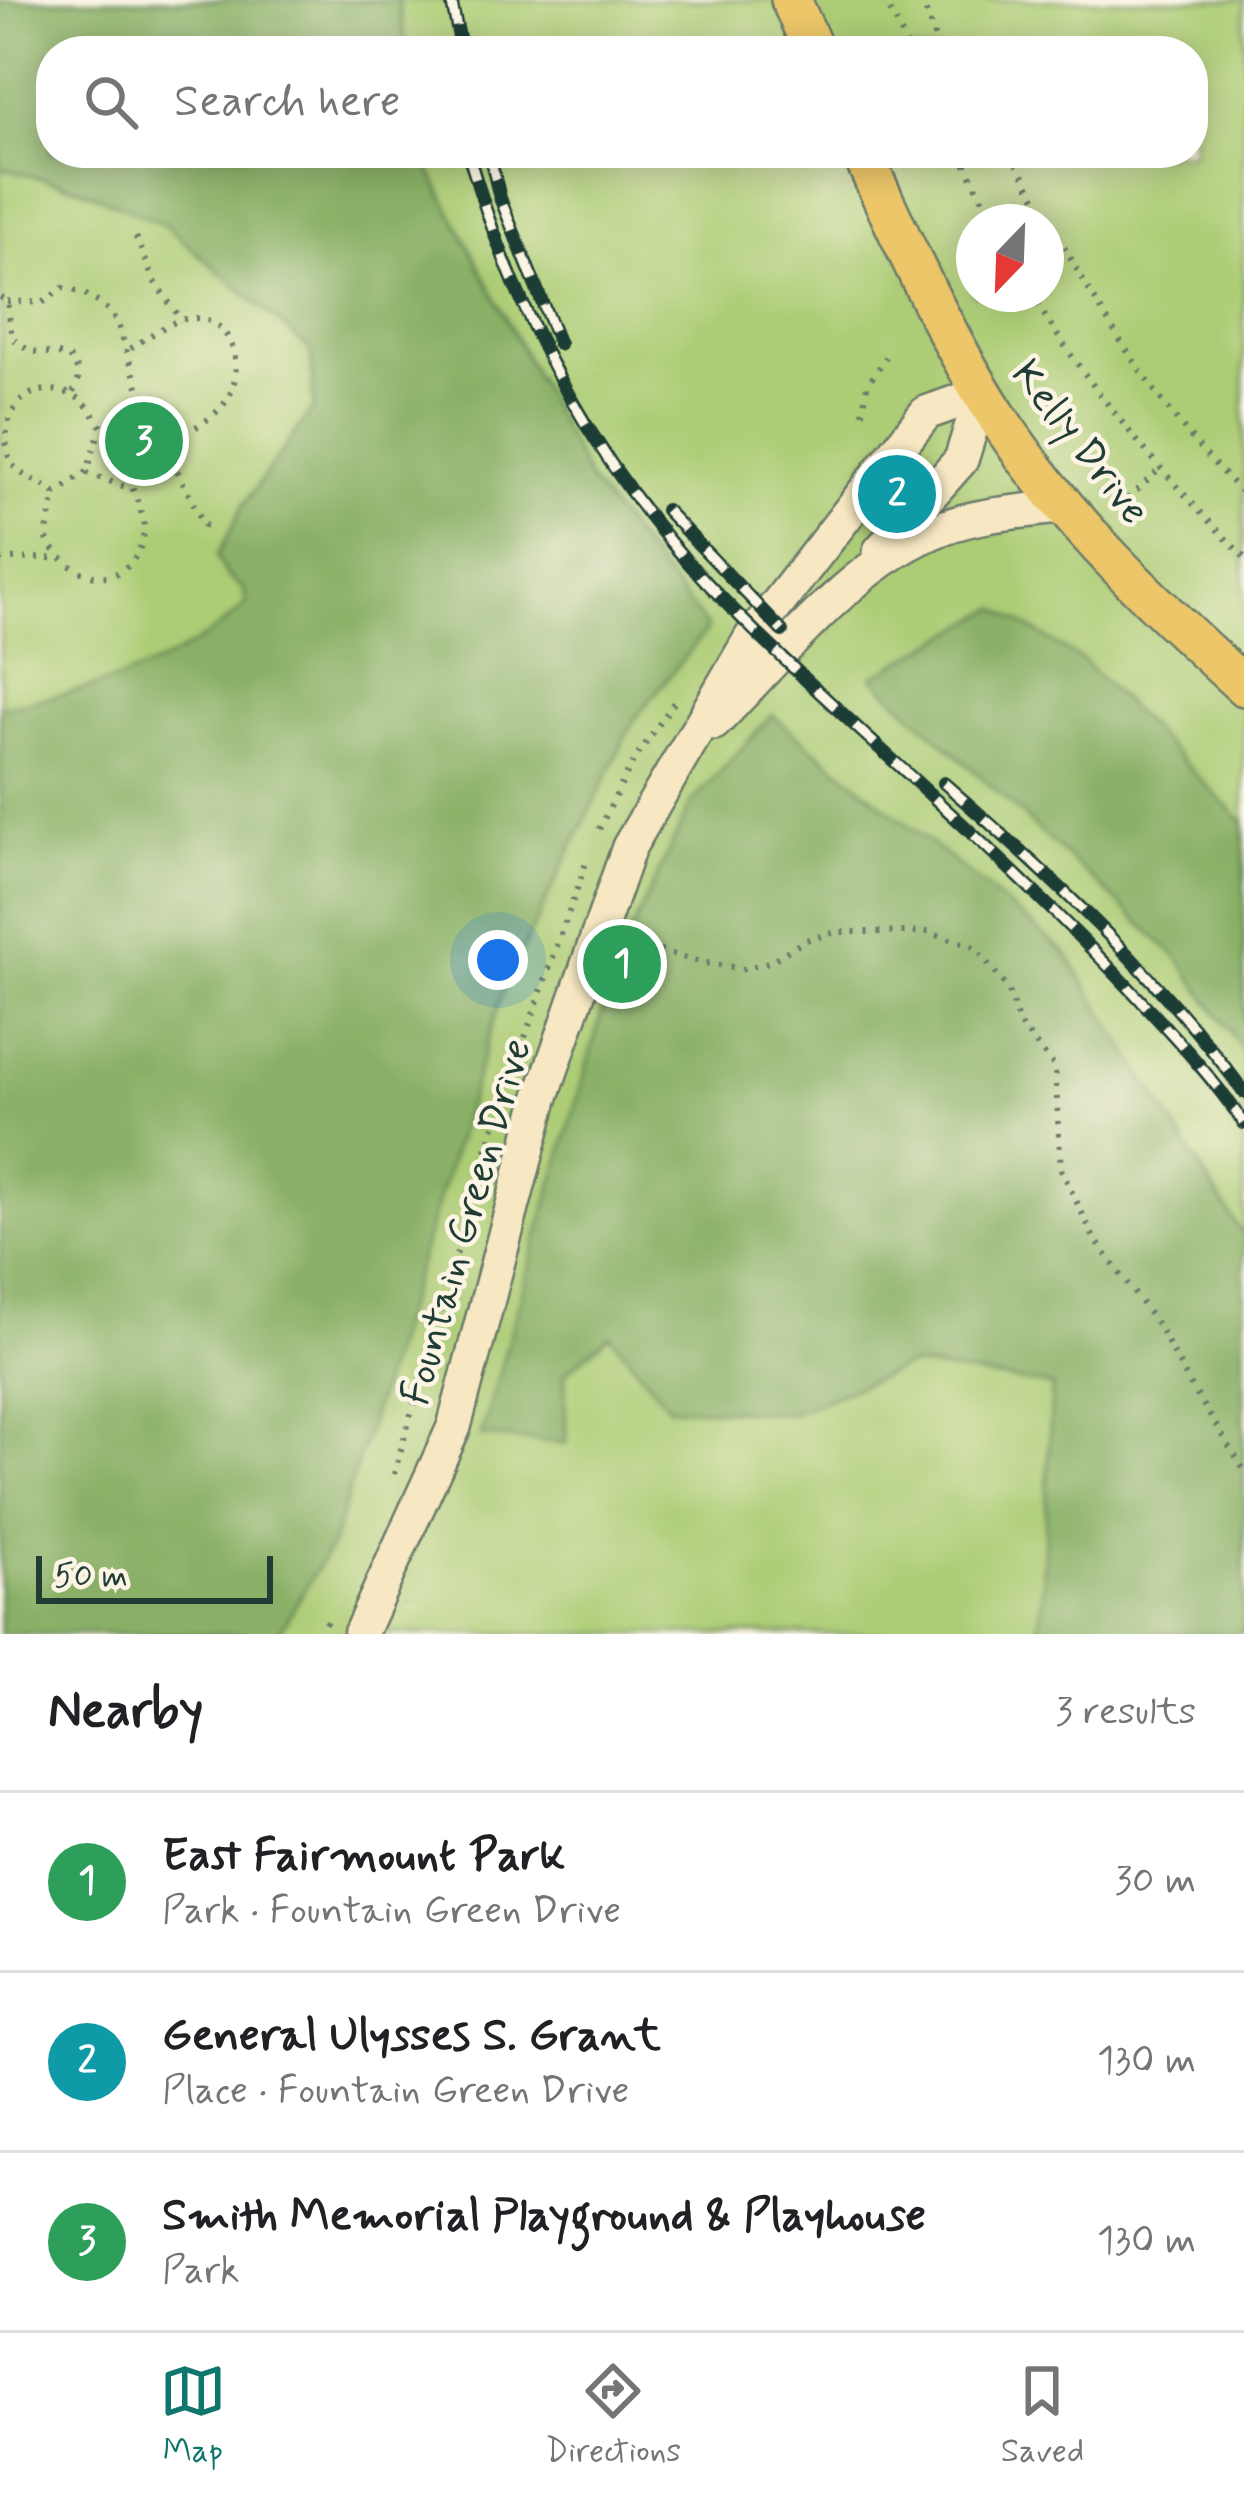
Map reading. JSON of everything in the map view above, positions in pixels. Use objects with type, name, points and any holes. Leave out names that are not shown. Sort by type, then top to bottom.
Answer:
[{"type":"main road","points":[[791,0],[807,36]]},
{"type":"main road","name":"Kelly Drive","points":[[869,168],[982,393],[1098,546],[1244,686]]},
{"type":"street","name":"Fountain Green Drive","points":[[675,763],[859,576],[961,460],[982,393]]},
{"type":"street","name":"Fountain Green Drive","points":[[360,1634],[454,1427],[548,1078],[629,847],[751,638],[926,412],[982,393]]},
{"type":"street","name":"Fountain Green Drive","points":[[859,576],[947,526],[1064,506]]},
{"type":"path","points":[[885,0],[903,36]]},
{"type":"path","points":[[922,0],[934,36]]},
{"type":"path","points":[[967,168],[985,204]]},
{"type":"path","points":[[1019,168],[1090,293],[1168,412],[1244,494]]},
{"type":"path","points":[[136,237],[154,281],[182,321]]},
{"type":"path","points":[[72,394],[79,383],[79,368],[67,355],[29,351],[12,338],[4,299],[42,303],[63,288],[104,306],[128,350],[142,399],[204,525],[212,528]]},
{"type":"path","points":[[1042,312],[1071,360],[1160,469],[1244,557]]},
{"type":"path","points":[[118,459],[163,441],[221,408],[238,373],[233,346],[216,325],[195,318],[168,325],[128,350]]},
{"type":"path","points":[[863,413],[867,386],[886,357]]},
{"type":"path","points":[[56,494],[44,483],[24,476],[1,445],[13,407],[40,391],[72,394],[87,404],[118,459],[142,504],[145,530],[131,561],[114,574],[92,578],[72,571],[46,537],[56,494],[87,472],[100,429]]},
{"type":"path","points":[[1119,507],[1160,469]]},
{"type":"path","points":[[87,472],[134,490]]},
{"type":"path","points":[[0,559],[59,558]]},
{"type":"path","points":[[388,1490],[418,1400],[488,1143],[564,920]]},
{"type":"path","points":[[622,940],[744,969],[770,962],[806,940],[836,932],[929,932],[975,946],[1008,989],[1019,1024],[1055,1066],[1061,1169],[1094,1238],[1161,1330],[1244,1470]]},
{"type":"path","points":[[319,1634],[338,1600]]},
{"type":"green space","points":[[0,0],[1244,0],[1244,1634],[0,1634]]},
{"type":"green space","points":[[0,0],[398,0],[404,36],[36,36],[36,168],[429,168],[590,482],[708,628],[634,720],[504,987],[333,1542],[278,1634],[0,1634],[0,707],[101,684],[160,662],[246,605],[244,589],[227,576],[217,557],[244,504],[314,407],[311,350],[165,225],[79,188],[0,168]]},
{"type":"green space","points":[[997,608],[1082,660],[1244,823],[1244,1052],[1179,959],[872,677]]},
{"type":"green space","points":[[772,715],[1065,952],[1244,1237],[1244,1634],[1036,1634],[1052,1386],[910,1365],[792,1413],[669,1407],[610,1335],[565,1373],[566,1443],[481,1436],[616,963],[691,804]]},
{"type":"railway","points":[[451,0],[459,36]]},
{"type":"railway","points":[[473,168],[503,257],[548,356],[602,450],[668,539],[762,638],[1099,957],[1190,1055],[1244,1123]]},
{"type":"railway","points":[[493,168],[500,198],[559,344]]},
{"type":"railway","points":[[666,510],[782,631]]},
{"type":"railway","points":[[944,783],[1103,929],[1244,1092]]},
{"type":"place","name":"Smith Memorial Playground & Playhouse","points":[[144,441]]},
{"type":"place","name":"General Ulysses S. Grant","points":[[897,494]]},
{"type":"place","name":"East Fairmount Park","points":[[622,964]]}]
